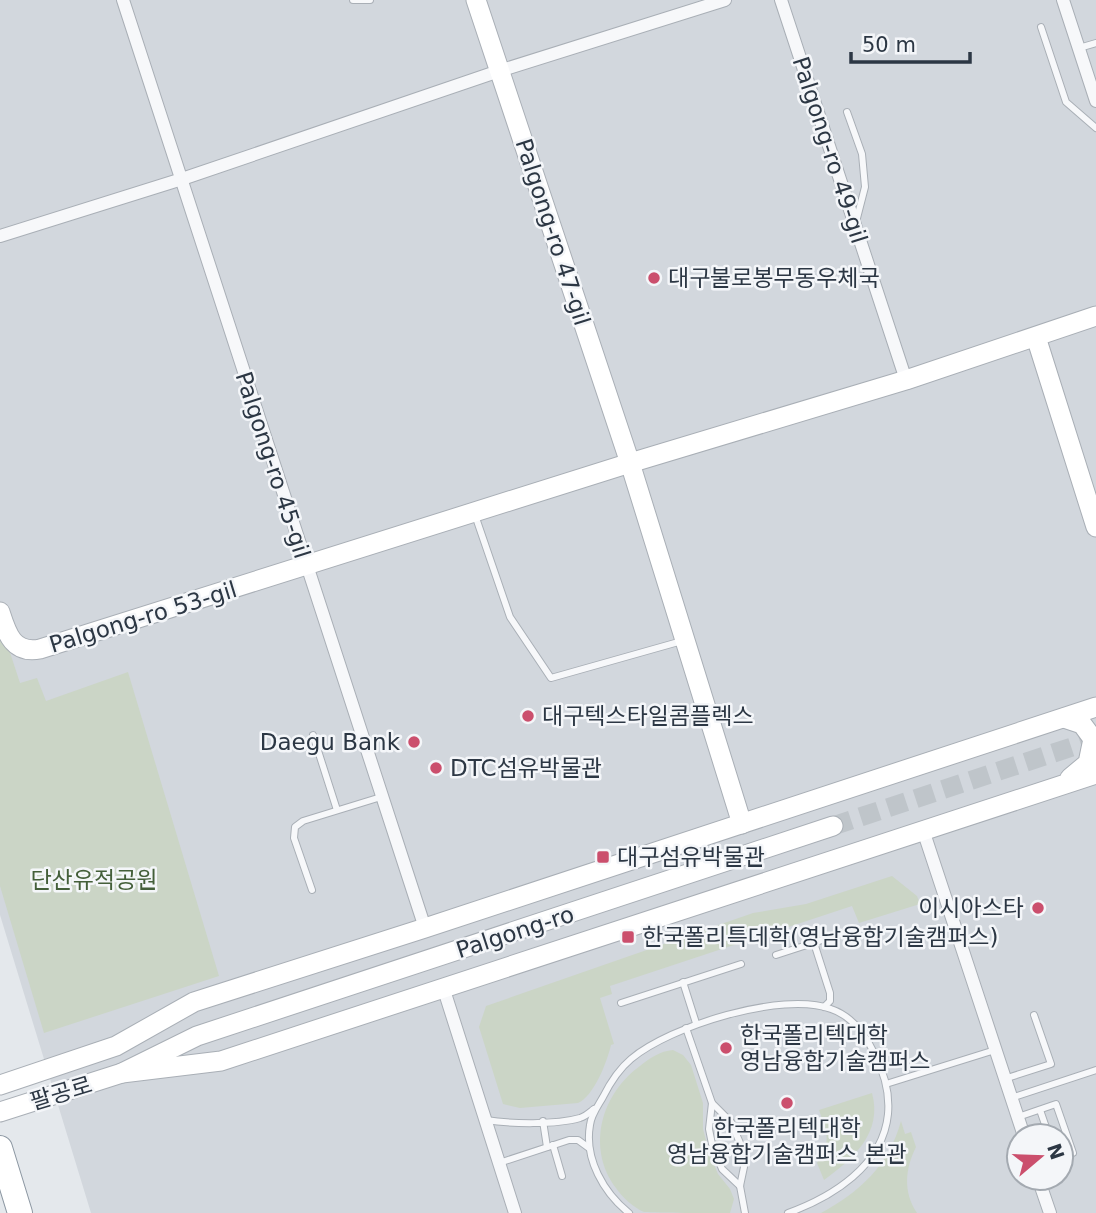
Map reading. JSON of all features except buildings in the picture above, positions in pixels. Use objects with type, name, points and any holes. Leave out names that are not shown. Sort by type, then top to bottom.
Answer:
[{"type":"highway","points":[[3,1157],[20,1213]]},
{"type":"main road","name":"Palgong-ro 47-gil","points":[[476,0],[630,463],[742,824]]},
{"type":"main road","points":[[630,463],[906,380],[1096,316]]},
{"type":"main road","points":[[1036,337],[1096,527]]},
{"type":"main road","name":"Palgong-ro 53-gil","points":[[0,612],[10,639],[29,651],[306,567],[630,463]]},
{"type":"main road","points":[[0,1085],[116,1046],[194,1002],[425,929],[1064,718],[1092,705]]},
{"type":"main road","points":[[1061,786],[1088,763],[1093,739],[1082,724],[1064,718]]},
{"type":"main road","points":[[122,1073],[221,1061],[1096,774]]},
{"type":"main road","name":"Palgong-ro","points":[[197,1036],[833,826]]},
{"type":"main road","points":[[116,1046],[197,1036]]},
{"type":"main road","points":[[122,1073],[197,1036]]},
{"type":"main road","name":"팔공로","points":[[0,1112],[122,1073]]},
{"type":"street","name":"Palgong-ro 45-gil","points":[[123,0],[425,929]]},
{"type":"street","points":[[0,236],[182,179],[499,71],[725,0]]},
{"type":"street","name":"Palgong-ro 49-gil","points":[[781,0],[906,380]]},
{"type":"street","points":[[1063,0],[1096,101]]},
{"type":"street","points":[[923,830],[1020,1122]]},
{"type":"street","points":[[444,990],[515,1213]]},
{"type":"street","points":[[1043,1192],[1050,1213]]},
{"type":"lane","points":[[353,0],[370,0]]},
{"type":"lane","points":[[1041,27],[1066,102],[1096,128]]},
{"type":"lane","points":[[1079,48],[1096,43]]},
{"type":"lane","points":[[847,112],[862,154],[865,187],[855,225]]},
{"type":"lane","points":[[474,513],[510,617],[551,678],[685,640]]},
{"type":"lane","points":[[313,735],[337,810]]},
{"type":"lane","points":[[312,890],[295,838],[295,827],[303,821],[381,797]]},
{"type":"lane","points":[[776,955],[853,930]]},
{"type":"lane","points":[[814,943],[831,993],[830,1001],[824,1007]]},
{"type":"lane","points":[[621,1003],[741,964]]},
{"type":"lane","points":[[683,982],[696,1023]]},
{"type":"lane","points":[[629,1213],[606,1188],[590,1149],[590,1126],[608,1086],[632,1058],[696,1023],[764,1007],[824,1007],[844,1015],[861,1030],[886,1084],[887,1121],[882,1139],[873,1155],[852,1177],[830,1194],[788,1213]]},
{"type":"lane","points":[[1004,1079],[1051,1064],[1034,1015]]},
{"type":"lane","points":[[686,1028],[712,1103],[710,1135],[718,1161],[727,1176],[740,1186]]},
{"type":"lane","points":[[886,1084],[995,1050]]},
{"type":"lane","points":[[1011,1098],[1096,1070]]},
{"type":"lane","points":[[712,1103],[731,1122],[740,1143],[744,1167],[740,1186],[746,1213]]},
{"type":"lane","points":[[1018,1117],[1056,1104],[1062,1122]]},
{"type":"lane","points":[[485,1120],[508,1123],[579,1118],[598,1105]]},
{"type":"lane","points":[[1040,1110],[1044,1122]]},
{"type":"lane","points":[[543,1121],[562,1176]]},
{"type":"lane","points":[[499,1163],[576,1140],[590,1149]]},
{"type":"shaded area","points":[[0,0],[1096,0],[1096,1213],[91,1213],[0,915]]},
{"type":"green space","name":"단산유적공원","points":[[0,622],[20,683],[37,678],[46,701],[128,672],[219,976],[44,1033],[0,886]]},
{"type":"green space","points":[[892,876],[917,896],[920,904],[859,923],[852,906],[610,986],[612,994],[600,998],[614,1044],[611,1045],[594,1086],[584,1099],[578,1103],[520,1108],[503,1104],[479,1027],[486,1006],[753,913],[806,904]]},
{"type":"green space","points":[[673,1050],[683,1055],[691,1065],[703,1103],[703,1129],[710,1155],[734,1199],[730,1213],[644,1212],[622,1195],[607,1172],[600,1139],[607,1106],[616,1091],[640,1066],[655,1055]]},
{"type":"green space","points":[[872,1093],[873,1121],[863,1144],[824,1180],[817,1163],[825,1149],[827,1137],[819,1110]]},
{"type":"green space","points":[[901,1121],[905,1134],[911,1132],[916,1147],[907,1180],[909,1197],[917,1213],[821,1213],[848,1196],[871,1176],[889,1151]]},
{"type":"tunnel","points":[[833,826],[1096,739]]},
{"type":"place","name":"대구불로봉무동우체국","points":[[654,278]]},
{"type":"place","name":"대구텍스타일콤플렉스","points":[[528,716]]},
{"type":"place","name":"Daegu Bank","points":[[414,742]]},
{"type":"place","name":"DTC섬유박물관","points":[[436,768]]},
{"type":"place","name":"대구섬유박물관","points":[[603,857]]},
{"type":"place","name":"이시아스타","points":[[1038,908]]},
{"type":"place","name":"한국폴리특데학(영남융합기술캠퍼스)","points":[[628,937]]},
{"type":"place","name":"한국폴리텍대학 영남융합기술캠퍼스","points":[[726,1048]]},
{"type":"place","name":"한국폴리텍대학 영남융합기술캠퍼스 본관","points":[[787,1103]]}]
